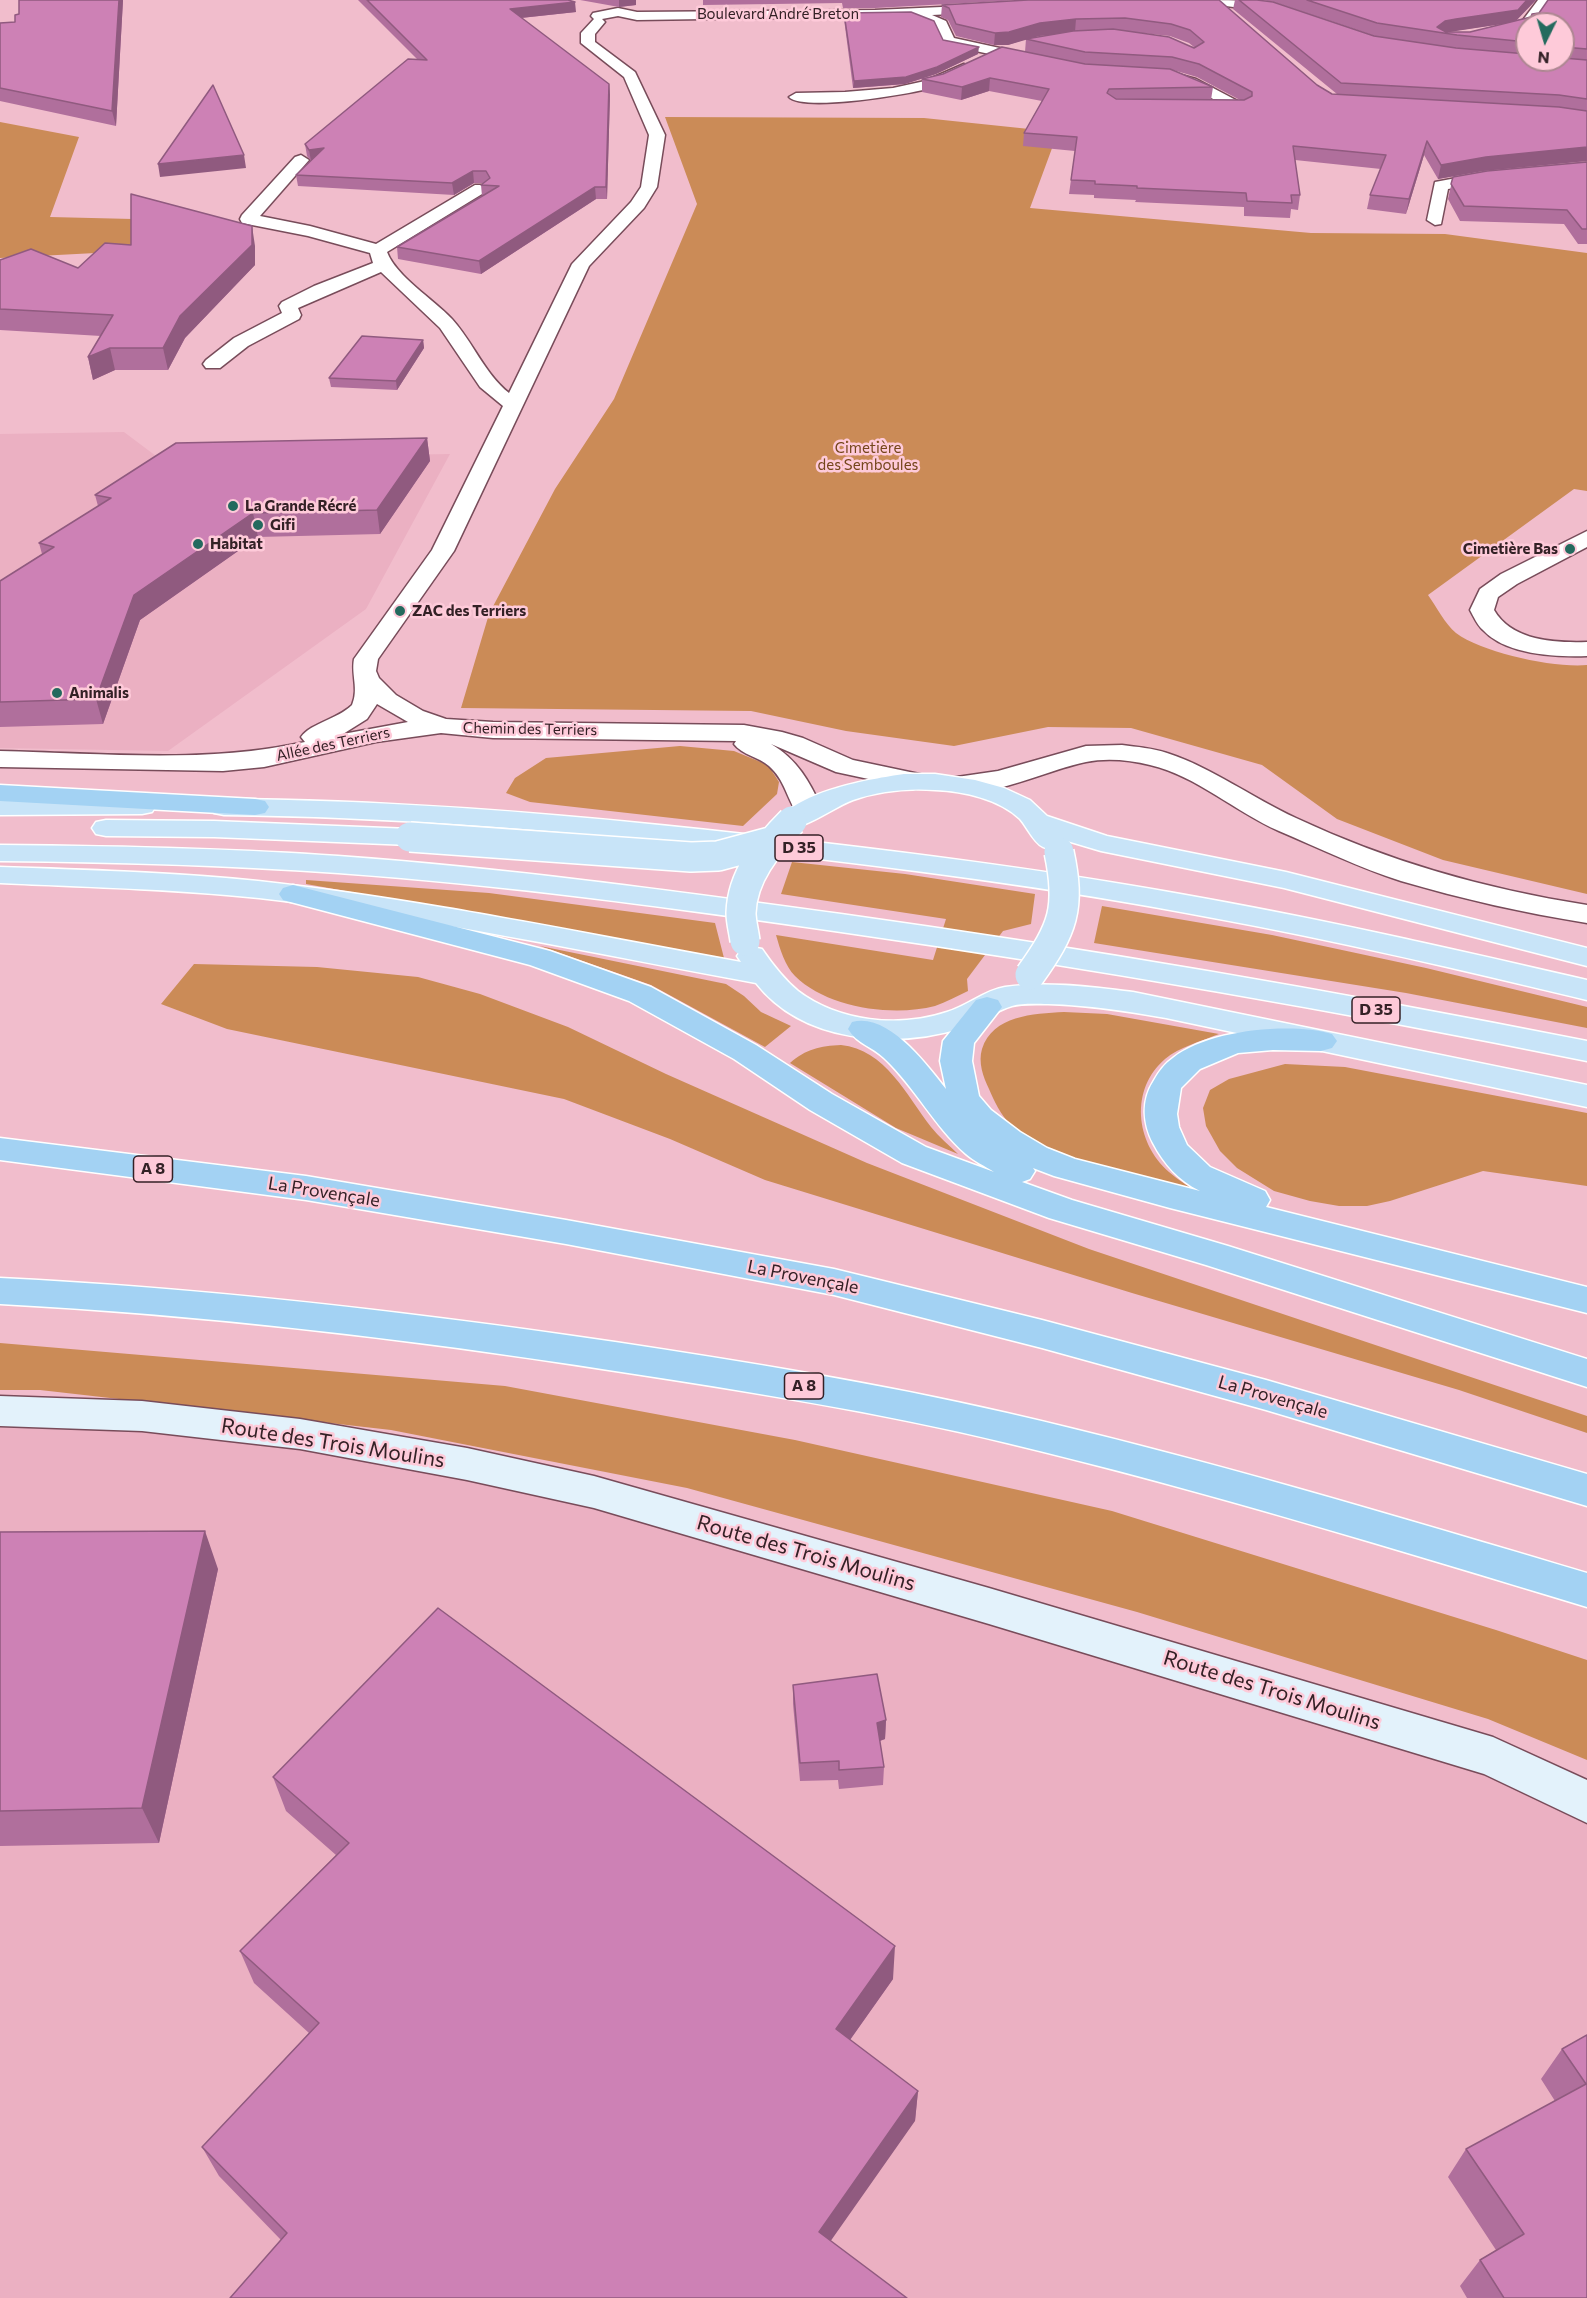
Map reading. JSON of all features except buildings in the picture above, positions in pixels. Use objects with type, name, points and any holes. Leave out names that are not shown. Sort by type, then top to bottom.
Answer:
[{"type":"highway","points":[[0,793],[255,807]]},
{"type":"highway","points":[[292,894],[540,958],[639,994],[745,1052],[821,1102],[914,1155],[1061,1209],[1216,1255],[1587,1373]]},
{"type":"highway","points":[[995,1002],[959,1041],[956,1061],[964,1099],[980,1118],[1008,1140],[1035,1156],[1170,1196],[1587,1300]]},
{"type":"highway","points":[[863,1029],[894,1049],[917,1074],[953,1121],[979,1147],[1012,1168],[1055,1189],[1216,1255]]},
{"type":"highway","points":[[1321,1041],[1262,1040],[1228,1045],[1185,1065],[1168,1081],[1158,1109],[1166,1139],[1185,1166],[1220,1187],[1303,1218],[1466,1269]]},
{"type":"highway","name":"La Provençale","points":[[0,1149],[306,1188],[566,1232],[834,1282],[1042,1334],[1266,1395],[1587,1490]]},
{"type":"highway","name":"A 8","points":[[0,1291],[283,1312],[512,1341],[775,1381],[1039,1437],[1312,1507],[1587,1590]]},
{"type":"main road","points":[[1587,957],[1286,880],[1101,843],[1029,815],[986,790],[959,784],[915,781],[879,785],[851,792],[800,814],[770,842],[755,863],[746,886],[741,913],[745,941],[762,975],[784,997],[818,1016],[863,1029],[908,1030],[948,1022],[995,1002],[1035,993],[1079,994],[1587,1096]]},
{"type":"main road","name":"D 35","points":[[0,807],[255,807],[422,813],[554,822],[878,857],[1154,898],[1420,951],[1587,990]]},
{"type":"main road","points":[[995,1002],[1029,975],[1052,943],[1060,927],[1065,908],[1066,892],[1059,852],[1029,815]]},
{"type":"main road","points":[[0,827],[214,829],[410,837],[691,857],[718,856],[770,842]]},
{"type":"main road","name":"D 35","points":[[0,853],[198,858],[447,873],[690,901],[1018,948],[1325,1000],[1587,1051]]},
{"type":"main road","points":[[0,875],[209,886],[292,894],[595,943],[762,975]]},
{"type":"street","points":[[1211,0],[1237,19],[1274,8],[1290,13]]},
{"type":"street","points":[[1484,36],[1528,23],[1545,0]]},
{"type":"street","name":"Boulevard André Breton","points":[[613,24],[634,21],[637,16],[913,12],[1005,8]]},
{"type":"street","points":[[913,12],[941,24],[948,41],[1052,64]]},
{"type":"street","points":[[368,681],[364,671],[366,659],[443,551],[581,264],[638,205],[649,187],[657,135],[630,75],[597,51],[588,44],[592,14],[613,24],[597,51]]},
{"type":"street","points":[[796,98],[888,94],[928,85],[999,52],[1037,44]]},
{"type":"street","points":[[1151,74],[1191,82],[1242,107],[1196,107]]},
{"type":"street","points":[[301,160],[248,219],[310,231],[380,258],[454,333],[501,399],[513,404]]},
{"type":"street","points":[[1435,220],[1441,184],[1587,168]]},
{"type":"street","points":[[213,364],[242,342],[292,315],[288,306],[380,258],[481,188]]},
{"type":"street","points":[[1587,538],[1509,579],[1488,594],[1482,610],[1493,627],[1526,644],[1566,650],[1587,649]]},
{"type":"street","name":"Allée des Terriers","points":[[223,763],[297,744],[331,730],[361,710],[366,700],[368,681]]},
{"type":"street","name":"Chemin des Terriers","points":[[368,681],[387,700],[414,716],[443,726],[493,730],[744,733],[794,743],[845,766],[915,781]]},
{"type":"street","name":"Allée des Terriers","points":[[361,710],[396,711],[414,716]]},
{"type":"street","name":"Allée des Terriers","points":[[0,759],[223,763],[264,759],[375,734],[443,726]]},
{"type":"street","name":"Chemin des Terriers","points":[[666,731],[727,740],[767,752],[786,765],[800,814]]},
{"type":"street","points":[[959,784],[1000,779],[1086,754],[1122,753],[1157,758],[1191,772],[1286,824],[1409,874],[1523,904],[1587,914]]},
{"type":"street","points":[[1029,815],[1040,783],[1064,762]]},
{"type":"street","name":"Route des Trois Moulins","points":[[0,1411],[142,1416],[300,1434],[467,1464],[594,1492],[1493,1756],[1587,1802]]},
{"type":"shaded area","points":[[124,432],[160,459],[450,454],[366,609],[168,751],[0,748],[0,434]]},
{"type":"shaded area","points":[[0,1398],[599,1481],[979,1585],[1498,1743],[1587,1785],[1587,2298],[0,2298]]},
{"type":"green space","name":"Cimetière des Semboules","points":[[665,117],[924,118],[1058,132],[1030,208],[1311,233],[1445,234],[1587,253],[1587,491],[1574,489],[1428,595],[1444,620],[1456,633],[1483,647],[1519,658],[1556,664],[1587,665],[1587,894],[1443,860],[1337,819],[1262,765],[1131,728],[1048,727],[954,746],[846,731],[751,711],[461,708],[489,614],[555,489],[614,399],[697,204]]},
{"type":"green space","points":[[0,122],[79,137],[50,217],[174,220],[153,250],[0,258]]},
{"type":"green space","points":[[680,746],[734,751],[768,765],[779,782],[777,794],[743,826],[530,802],[506,793],[515,778],[546,758]]},
{"type":"green space","points":[[792,862],[905,874],[1035,894],[1031,924],[1003,931],[967,979],[968,991],[935,1006],[918,1009],[881,1010],[861,1007],[824,996],[795,976],[786,962],[776,935],[933,960],[946,919],[781,894]]},
{"type":"green space","points":[[306,880],[489,893],[715,923],[724,958],[306,884]]},
{"type":"green space","points":[[1102,906],[1272,935],[1426,968],[1587,1007],[1587,1028],[1406,993],[1094,943]]},
{"type":"green space","points":[[540,946],[726,984],[744,996],[761,1012],[791,1026],[765,1047],[651,985]]},
{"type":"green space","points":[[194,964],[317,967],[418,977],[480,994],[568,1027],[666,1074],[867,1163],[1089,1249],[1587,1416],[1587,1433],[1459,1390],[1132,1293],[765,1180],[670,1139],[564,1099],[227,1029],[161,1004]]},
{"type":"green space","points":[[1064,1012],[1107,1014],[1219,1034],[1184,1048],[1165,1059],[1154,1071],[1146,1085],[1142,1100],[1141,1116],[1149,1146],[1169,1172],[1198,1193],[1133,1178],[1068,1158],[1019,1131],[1010,1124],[998,1108],[982,1069],[981,1054],[987,1038],[995,1029],[1015,1019]]},
{"type":"green space","points":[[841,1045],[857,1048],[870,1055],[894,1076],[934,1131],[958,1154],[896,1128],[790,1063],[814,1049]]},
{"type":"green space","points":[[1285,1064],[1345,1067],[1587,1113],[1587,1186],[1483,1171],[1390,1201],[1367,1206],[1339,1206],[1274,1191],[1237,1168],[1220,1151],[1206,1126],[1203,1108],[1210,1090],[1229,1079]]},
{"type":"green space","points":[[0,1343],[505,1386],[795,1440],[1112,1511],[1587,1660],[1587,1760],[1488,1719],[1137,1612],[687,1488],[391,1430],[40,1390],[0,1390]]},
{"type":"place","name":"La Grande Récré","points":[[233,506]]},
{"type":"place","name":"Gifi","points":[[258,525]]},
{"type":"place","name":"Habitat","points":[[198,544]]},
{"type":"place","name":"Cimetière Bas","points":[[1570,549]]},
{"type":"place","name":"ZAC des Terriers","points":[[400,611]]},
{"type":"place","name":"Animalis","points":[[57,693]]}]
